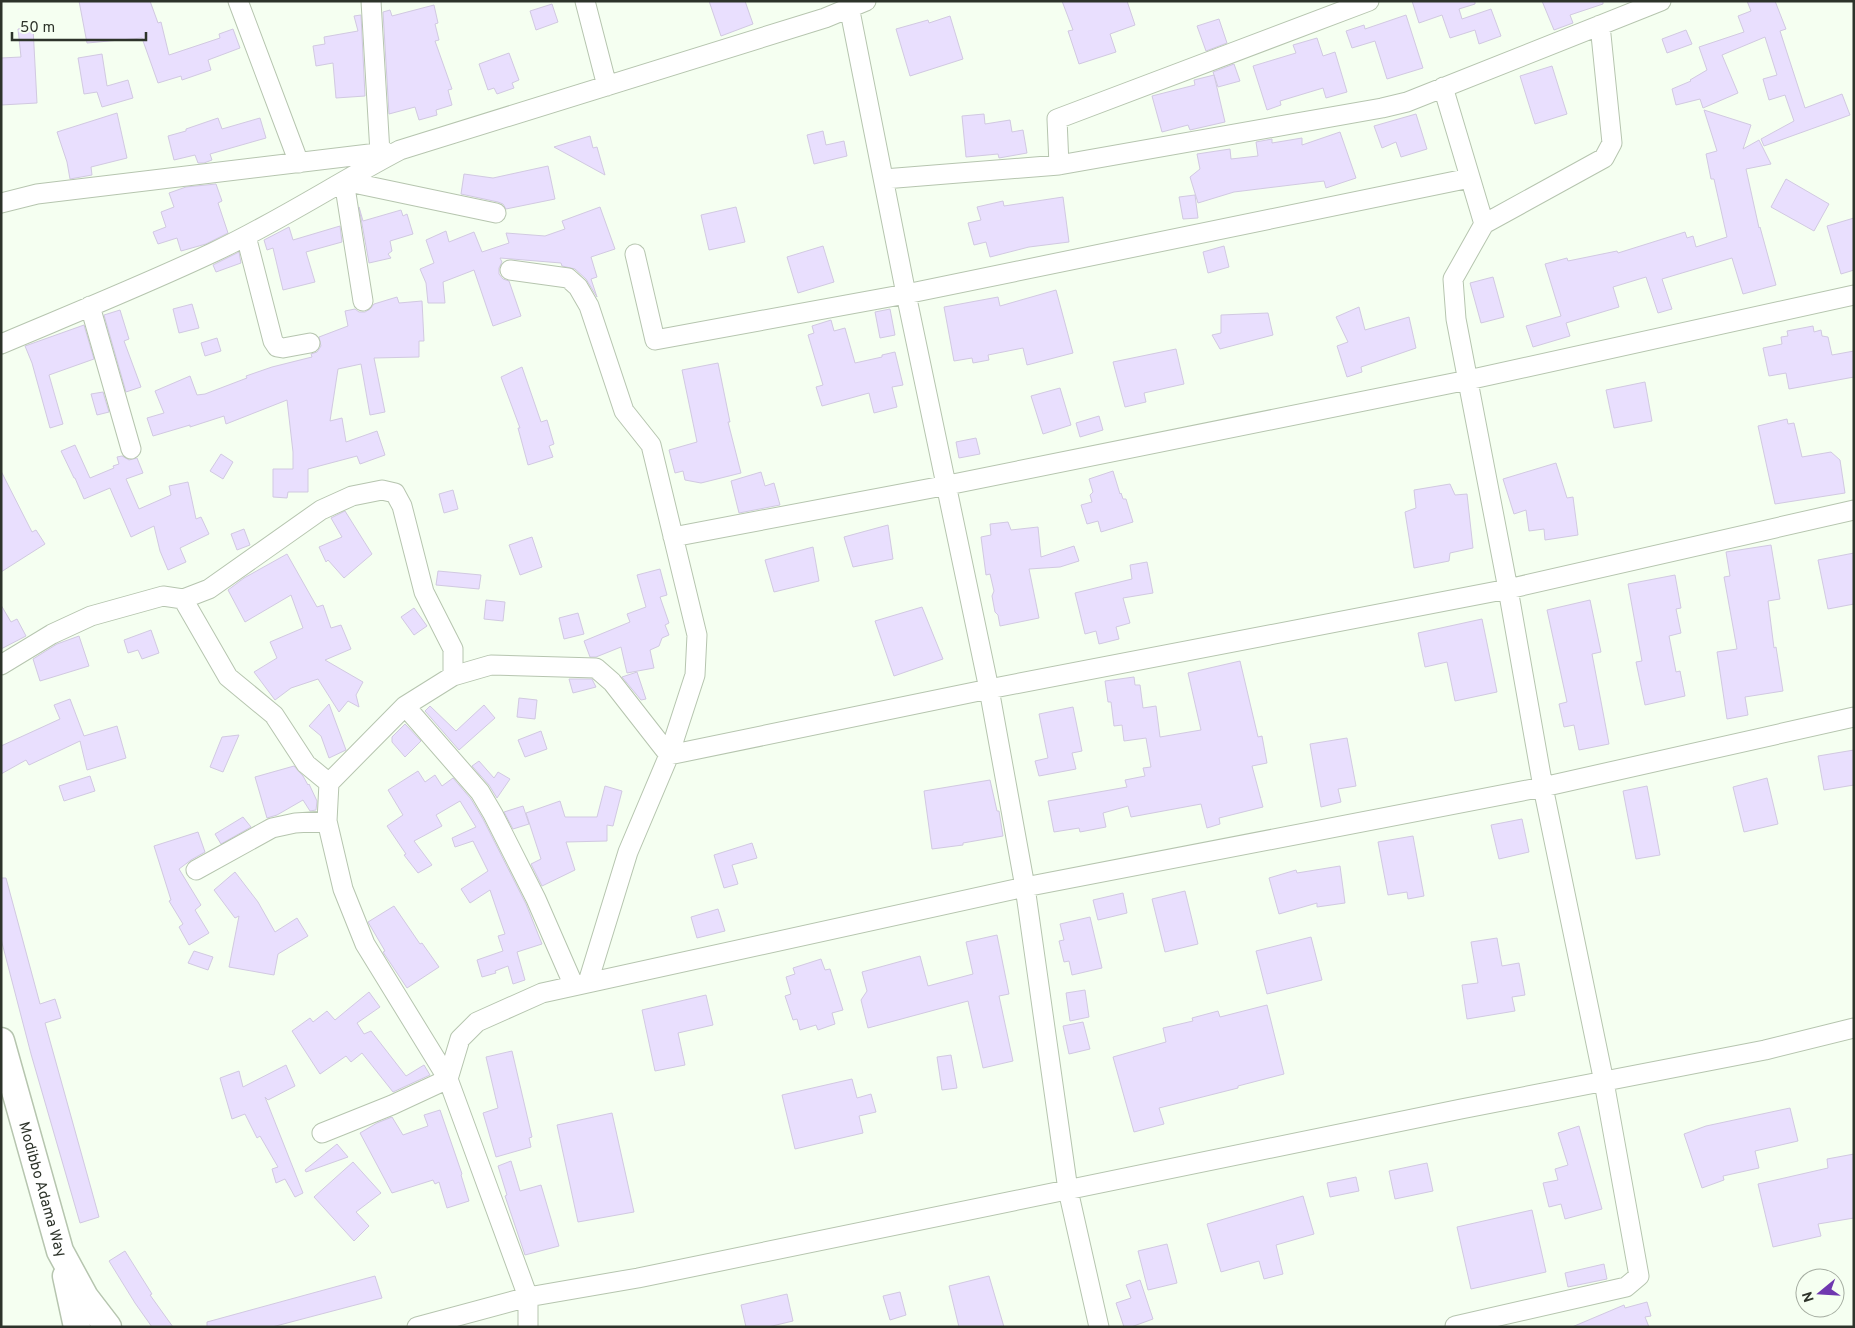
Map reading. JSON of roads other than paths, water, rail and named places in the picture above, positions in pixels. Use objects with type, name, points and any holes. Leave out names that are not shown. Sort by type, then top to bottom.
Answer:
[{"type":"main road","name":"Modibbo Adama Way","points":[[1,1041],[60,1251],[85,1296],[108,1327]]},
{"type":"main road","points":[[60,1251],[77,1327]]},
{"type":"street","points":[[238,1],[299,162]]},
{"type":"street","points":[[370,1],[380,153]]},
{"type":"street","points":[[585,1],[607,86]]},
{"type":"street","points":[[1060,165],[1057,119],[1369,1]]},
{"type":"street","points":[[884,179],[1060,165],[1382,108],[1408,102],[1661,1]]},
{"type":"street","points":[[1,203],[37,194],[400,150],[825,18],[854,3],[906,294],[990,688],[1025,887],[1068,1190],[1098,1327]]},
{"type":"street","points":[[1455,1326],[1626,1287],[1639,1276],[1604,1082],[1543,787],[1508,588],[1456,319],[1453,279],[1484,224],[1604,158],[1612,143],[1600,25]]},
{"type":"street","points":[[1444,87],[1484,224]]},
{"type":"street","points":[[1,344],[215,252],[296,210],[400,150]]},
{"type":"street","points":[[635,254],[655,340],[906,294],[1470,178]]},
{"type":"street","points":[[344,181],[496,213]]},
{"type":"street","points":[[344,181],[364,302]]},
{"type":"street","points":[[246,236],[273,341],[277,346],[283,348],[310,343]]},
{"type":"street","points":[[510,270],[568,278],[578,287],[589,306],[624,411],[651,446],[697,635],[695,675],[669,756],[628,852],[581,984]]},
{"type":"street","points":[[673,537],[1468,380],[1854,295]]},
{"type":"street","points":[[90,306],[131,449]]},
{"type":"street","points":[[1,666],[52,634],[92,616],[163,596],[183,599],[209,589],[321,510],[352,496],[382,490],[395,493],[402,506],[424,592],[453,648],[453,676]]},
{"type":"street","points":[[669,756],[990,688],[1508,588],[1854,510]]},
{"type":"street","points":[[183,599],[228,677],[274,715],[306,764],[329,783]]},
{"type":"street","points":[[528,1327],[528,1297],[448,1078],[365,944],[343,889],[327,820],[329,783],[405,706],[453,676],[491,665],[596,668],[612,682],[669,756]]},
{"type":"street","points":[[405,706],[480,792],[581,984]]},
{"type":"street","points":[[322,1133],[392,1105],[448,1078],[460,1039],[477,1022],[542,993],[1025,887],[1543,787],[1854,717]]},
{"type":"street","points":[[196,870],[272,828],[295,823],[327,820]]},
{"type":"street","points":[[418,1327],[528,1297],[638,1278],[1452,1111],[1765,1050],[1854,1028]]}]
